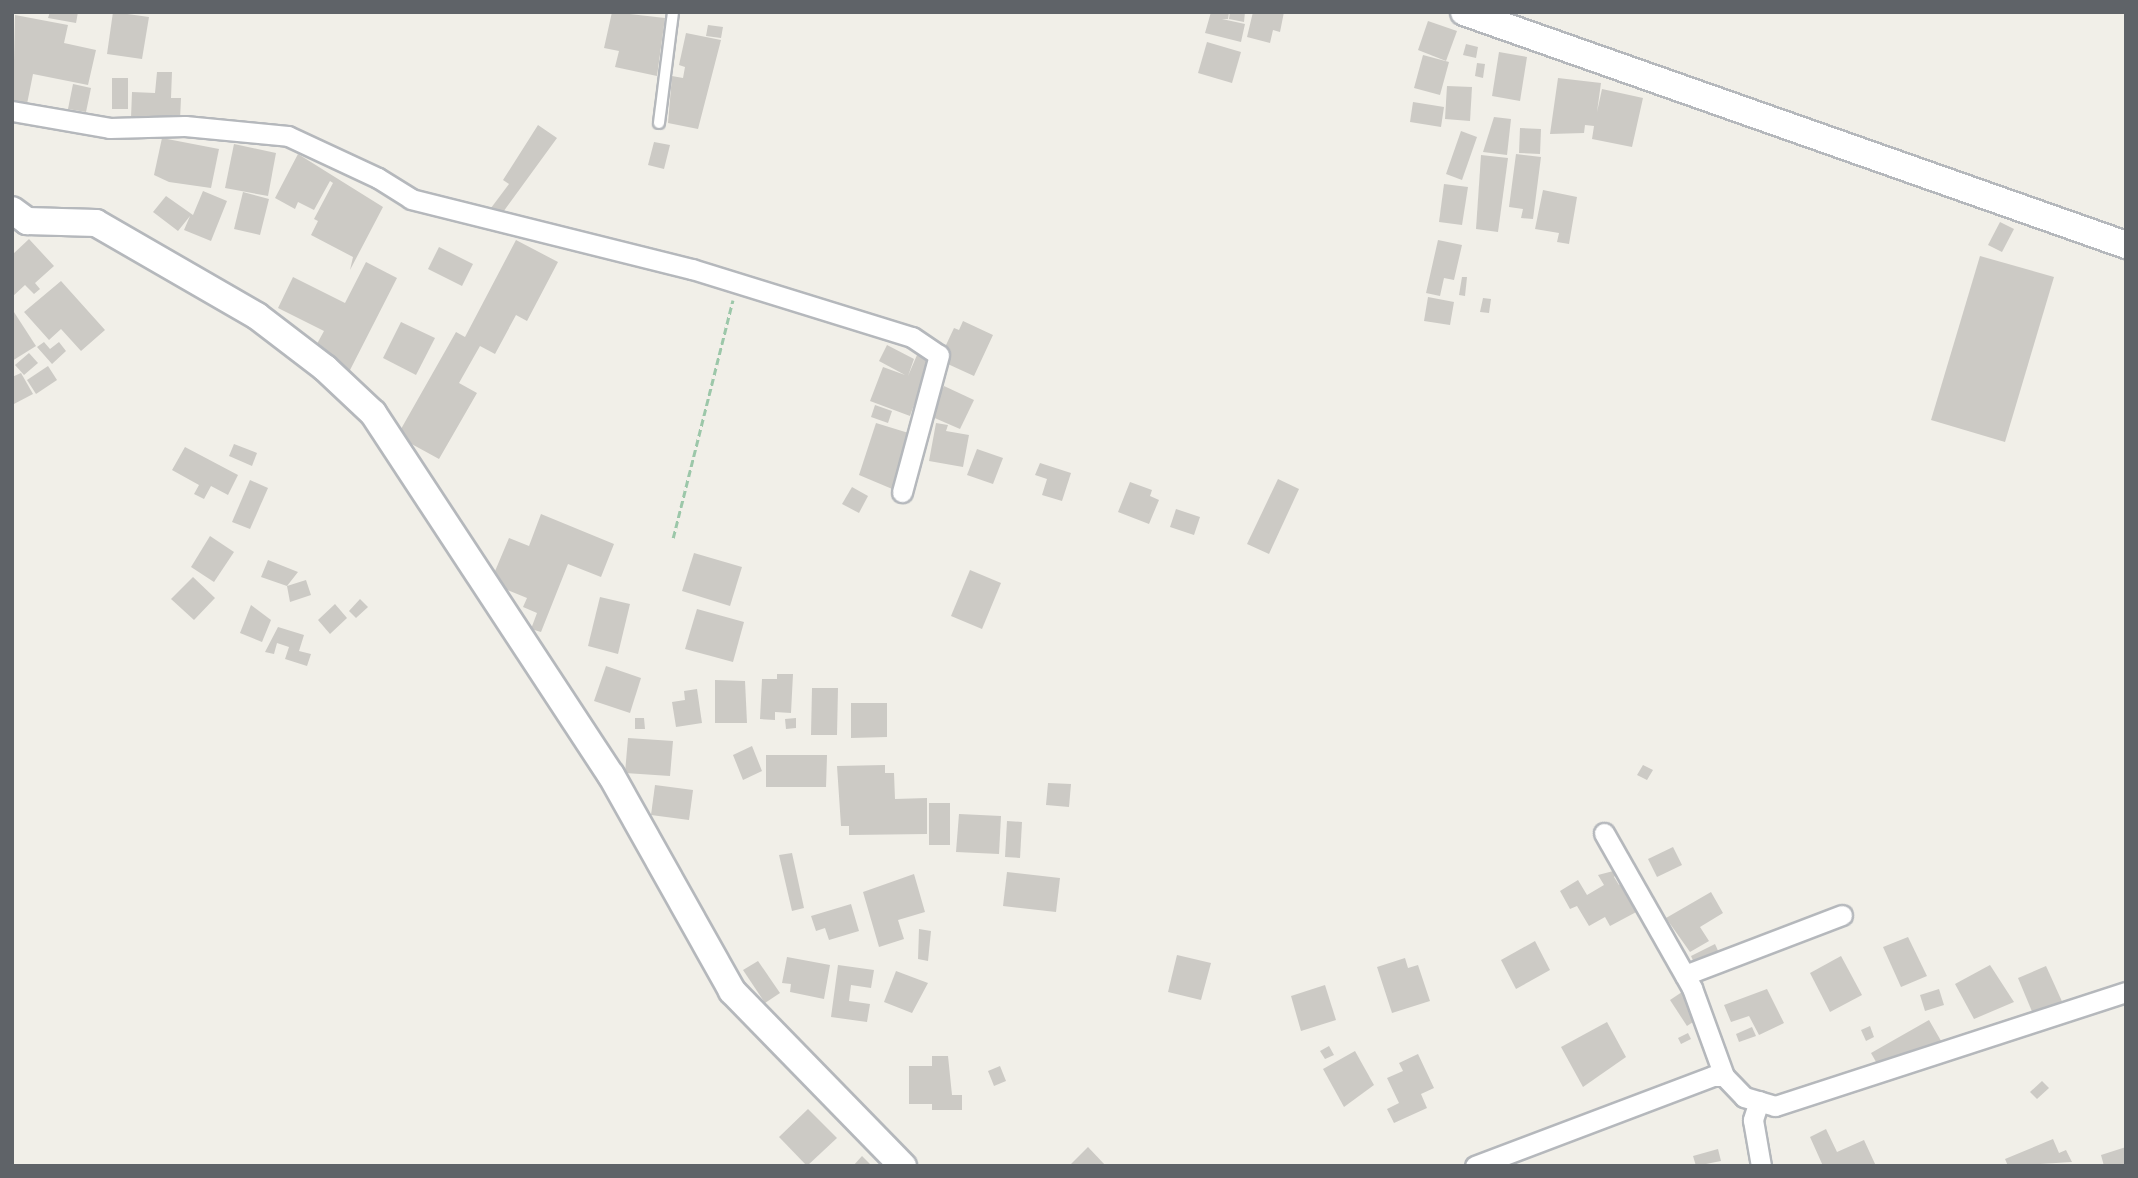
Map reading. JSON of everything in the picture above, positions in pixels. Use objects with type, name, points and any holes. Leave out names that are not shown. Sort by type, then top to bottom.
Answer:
[{"type":"street","points":[[1464,12],[2126,245]]},
{"type":"street","points":[[12,111],[110,128],[185,126],[288,136],[377,177],[411,199],[738,282],[871,321],[912,337],[939,355],[902,492]]},
{"type":"street","points":[[12,210],[27,221],[96,223],[257,316],[326,368],[373,413],[611,775],[732,991],[903,1166]]},
{"type":"street","points":[[1604,833],[1685,975],[1724,1076],[1744,1097],[1775,1106],[2126,992]]},
{"type":"street","points":[[1685,975],[1842,915]]},
{"type":"street","points":[[1475,1166],[1713,1076],[1724,1076]]},
{"type":"street","points":[[1759,1101],[1753,1120],[1761,1166]]},
{"type":"lane","points":[[659,123],[673,12]]},
{"type":"path","points":[[673,538],[738,282]]},
{"type":"building","points":[[50,12],[78,12],[76,23],[48,18]]},
{"type":"building","points":[[113,12],[149,17],[142,59],[107,54]]},
{"type":"building","points":[[612,12],[665,18],[657,76],[615,67],[619,51],[604,48]]},
{"type":"building","points":[[1211,12],[1229,12],[1228,19],[1222,19],[1245,24],[1241,42],[1205,33]]},
{"type":"building","points":[[1230,12],[1245,12],[1244,22],[1229,19]]},
{"type":"building","points":[[1253,12],[1284,12],[1280,32],[1273,30],[1270,43],[1247,37]]},
{"type":"building","points":[[15,15],[68,25],[64,43],[96,50],[88,85],[33,74],[26,109],[13,106]]},
{"type":"building","points":[[1428,21],[1457,31],[1446,61],[1418,50]]},
{"type":"building","points":[[708,25],[723,27],[721,38],[706,36]]},
{"type":"building","points":[[686,33],[721,40],[698,129],[668,123],[672,76],[683,78],[685,67],[679,65]]},
{"type":"building","points":[[1207,42],[1241,52],[1232,83],[1198,73]]},
{"type":"building","points":[[1466,44],[1478,47],[1476,58],[1463,55]]},
{"type":"building","points":[[1499,52],[1527,57],[1520,101],[1492,96]]},
{"type":"building","points":[[1423,55],[1449,62],[1440,95],[1414,88]]},
{"type":"building","points":[[1477,63],[1485,64],[1483,78],[1475,76]]},
{"type":"building","points":[[157,72],[172,72],[171,98],[181,98],[180,120],[131,118],[132,92],[155,93]]},
{"type":"building","points":[[112,78],[128,78],[128,109],[112,109]]},
{"type":"building","points":[[1558,78],[1601,83],[1597,112],[1602,89],[1643,98],[1632,147],[1592,139],[1594,126],[1585,125],[1584,133],[1550,134]]},
{"type":"building","points":[[73,84],[91,88],[86,112],[68,109]]},
{"type":"building","points":[[1447,86],[1472,87],[1470,121],[1445,119]]},
{"type":"building","points":[[1413,102],[1444,107],[1441,127],[1410,122]]},
{"type":"building","points":[[1494,117],[1511,119],[1507,155],[1483,152]]},
{"type":"building","points":[[538,125],[557,138],[498,219],[488,212],[509,184],[503,180]]},
{"type":"building","points":[[1520,128],[1541,129],[1540,154],[1519,153]]},
{"type":"building","points":[[1461,131],[1477,137],[1462,180],[1446,174]]},
{"type":"building","points":[[162,138],[219,149],[211,188],[169,182],[154,175]]},
{"type":"building","points":[[654,142],[670,145],[664,169],[648,165]]},
{"type":"building","points":[[234,144],[276,153],[268,196],[225,188]]},
{"type":"building","points":[[298,154],[383,207],[350,270],[353,257],[311,235],[318,221],[314,219],[333,183],[330,181],[314,210],[298,202],[295,209],[275,198]]},
{"type":"building","points":[[1516,154],[1541,157],[1533,219],[1521,218],[1523,209],[1509,207]]},
{"type":"building","points":[[1481,155],[1508,158],[1498,232],[1476,229]]},
{"type":"building","points":[[1444,184],[1468,187],[1462,225],[1439,222]]},
{"type":"building","points":[[1543,190],[1577,197],[1569,244],[1557,242],[1559,233],[1535,229]]},
{"type":"building","points":[[203,191],[227,201],[211,241],[184,230],[190,216],[178,231],[153,212],[166,196],[193,215]]},
{"type":"building","points":[[243,192],[269,199],[260,235],[234,229]]},
{"type":"building","points":[[2000,222],[2014,229],[2002,252],[1988,245]]},
{"type":"building","points":[[29,239],[54,266],[35,283],[40,289],[34,294],[25,285],[12,297],[12,255]]},
{"type":"building","points":[[516,240],[558,262],[527,321],[516,315],[495,354],[480,346],[459,383],[477,393],[439,459],[397,436],[456,332],[465,337]]},
{"type":"building","points":[[1438,240],[1462,245],[1454,280],[1444,278],[1440,296],[1426,293]]},
{"type":"building","points":[[439,247],[473,264],[462,286],[428,269]]},
{"type":"building","points":[[1980,256],[2054,277],[2005,442],[1931,420]]},
{"type":"building","points":[[366,262],[397,278],[349,372],[312,353],[324,331],[278,308],[293,277],[345,303]]},
{"type":"building","points":[[1462,277],[1467,277],[1465,296],[1459,295]]},
{"type":"building","points":[[61,281],[105,330],[81,351],[61,329],[49,340],[24,312]]},
{"type":"building","points":[[1428,297],[1454,302],[1450,325],[1424,321]]},
{"type":"building","points":[[1483,298],[1491,299],[1489,313],[1480,312]]},
{"type":"building","points":[[12,309],[36,346],[12,361]]},
{"type":"building","points":[[963,321],[993,335],[974,376],[939,360],[954,328],[959,330]]},
{"type":"building","points":[[401,322],[435,338],[416,375],[383,358]]},
{"type":"building","points":[[44,342],[50,349],[59,342],[66,351],[52,364],[37,347]]},
{"type":"building","points":[[887,345],[914,359],[908,376],[917,355],[930,360],[910,416],[870,401],[883,367],[905,375],[879,361]]},
{"type":"building","points":[[29,353],[38,363],[24,375],[15,365]]},
{"type":"building","points":[[48,366],[57,380],[36,394],[27,380]]},
{"type":"building","points":[[21,373],[33,394],[12,405],[12,377]]},
{"type":"building","points":[[944,386],[974,400],[960,429],[930,416]]},
{"type":"building","points":[[875,405],[892,411],[888,423],[871,417]]},
{"type":"building","points":[[876,423],[915,435],[897,491],[859,475]]},
{"type":"building","points":[[936,423],[948,425],[946,431],[969,435],[963,467],[929,461]]},
{"type":"building","points":[[234,444],[257,453],[252,466],[229,456]]},
{"type":"building","points":[[185,447],[238,475],[228,495],[211,486],[204,499],[194,494],[199,485],[172,470]]},
{"type":"building","points":[[977,449],[1003,458],[993,484],[967,475]]},
{"type":"building","points":[[1040,463],[1071,473],[1062,501],[1042,495],[1047,479],[1035,475]]},
{"type":"building","points":[[1278,479],[1299,489],[1269,554],[1247,544]]},
{"type":"building","points":[[250,480],[268,488],[250,529],[232,522]]},
{"type":"building","points":[[1130,482],[1152,490],[1150,496],[1159,500],[1149,524],[1118,512]]},
{"type":"building","points":[[852,487],[868,496],[859,513],[842,504]]},
{"type":"building","points":[[1176,509],[1200,517],[1194,535],[1170,527]]},
{"type":"building","points":[[541,514],[614,544],[601,577],[568,564],[541,632],[531,629],[537,613],[523,607],[527,598],[490,583],[509,538],[529,546]]},
{"type":"building","points":[[210,536],[234,552],[214,582],[191,567]]},
{"type":"building","points":[[694,553],[742,567],[730,606],[682,591]]},
{"type":"building","points":[[268,560],[298,572],[287,586],[261,577]]},
{"type":"building","points":[[970,570],[1001,583],[982,629],[951,616]]},
{"type":"building","points":[[193,577],[215,598],[194,620],[171,599]]},
{"type":"building","points":[[306,580],[311,595],[290,602],[287,586]]},
{"type":"building","points":[[600,597],[630,604],[618,654],[588,646]]},
{"type":"building","points":[[360,599],[368,607],[356,618],[349,611]]},
{"type":"building","points":[[335,604],[347,618],[330,634],[318,620]]},
{"type":"building","points":[[251,605],[271,620],[262,642],[240,633]]},
{"type":"building","points":[[697,609],[744,622],[733,662],[685,649]]},
{"type":"building","points":[[278,627],[304,635],[299,651],[311,654],[307,666],[285,659],[289,647],[277,643],[274,654],[265,652]]},
{"type":"building","points":[[606,666],[641,678],[630,713],[594,701]]},
{"type":"building","points":[[777,674],[793,674],[791,713],[775,712],[775,720],[760,719],[762,679],[777,679]]},
{"type":"building","points":[[715,680],[745,681],[747,723],[715,723]]},
{"type":"building","points":[[812,688],[838,688],[837,735],[811,735]]},
{"type":"building","points":[[697,689],[702,723],[676,727],[672,702],[685,700],[684,691]]},
{"type":"building","points":[[851,703],[887,703],[887,737],[851,738]]},
{"type":"building","points":[[635,718],[644,718],[645,729],[635,729]]},
{"type":"building","points":[[796,718],[796,728],[786,729],[785,719]]},
{"type":"building","points":[[628,738],[673,741],[670,776],[625,773]]},
{"type":"building","points":[[752,746],[762,771],[743,780],[733,755]]},
{"type":"building","points":[[766,755],[827,755],[826,787],[766,787]]},
{"type":"building","points":[[885,765],[885,773],[894,773],[895,799],[927,798],[927,834],[849,835],[849,826],[841,826],[837,766]]},
{"type":"building","points":[[1643,765],[1653,770],[1647,780],[1637,775]]},
{"type":"building","points":[[1048,783],[1071,784],[1069,807],[1046,805]]},
{"type":"building","points":[[655,785],[693,790],[689,820],[651,815]]},
{"type":"building","points":[[929,803],[950,803],[950,845],[929,845]]},
{"type":"building","points":[[959,814],[1001,816],[999,854],[956,852]]},
{"type":"building","points":[[1007,821],[1022,822],[1020,858],[1005,857]]},
{"type":"building","points":[[1673,847],[1682,865],[1657,877],[1648,859]]},
{"type":"building","points":[[792,853],[804,908],[792,911],[779,855]]},
{"type":"building","points":[[1621,869],[1614,877],[1619,885],[1624,881],[1640,910],[1610,926],[1605,917],[1589,926],[1577,906],[1570,909],[1560,891],[1578,880],[1587,895],[1604,885],[1598,875]]},
{"type":"building","points":[[1007,872],[1060,878],[1056,912],[1003,906]]},
{"type":"building","points":[[914,874],[925,912],[898,920],[904,939],[879,947],[863,892]]},
{"type":"building","points":[[1711,892],[1723,913],[1700,927],[1709,941],[1690,952],[1666,918]]},
{"type":"building","points":[[851,904],[859,931],[829,940],[825,928],[816,931],[811,916]]},
{"type":"building","points":[[919,929],[931,931],[928,961],[918,959]]},
{"type":"building","points":[[1908,937],[1927,976],[1901,987],[1883,947]]},
{"type":"building","points":[[1535,941],[1550,970],[1516,989],[1501,960]]},
{"type":"building","points":[[1715,944],[1724,964],[1700,976],[1691,956]]},
{"type":"building","points":[[1177,955],[1211,963],[1201,1000],[1168,992]]},
{"type":"building","points":[[1841,956],[1862,995],[1830,1012],[1810,973]]},
{"type":"building","points":[[787,957],[830,965],[824,999],[790,992],[791,984],[782,983]]},
{"type":"building","points":[[1405,958],[1408,968],[1418,965],[1430,1001],[1392,1013],[1377,967]]},
{"type":"building","points":[[758,961],[780,993],[765,1003],[743,970]]},
{"type":"building","points":[[838,965],[874,970],[871,988],[851,985],[849,1001],[870,1004],[867,1022],[831,1017]]},
{"type":"building","points":[[1990,965],[2014,1002],[1974,1019],[1955,984]]},
{"type":"building","points":[[2046,966],[2065,1008],[2036,1021],[2018,978]]},
{"type":"building","points":[[896,971],[928,983],[912,1013],[884,1002]]},
{"type":"building","points":[[1325,985],[1336,1020],[1301,1031],[1291,996]]},
{"type":"building","points":[[1767,989],[1784,1023],[1759,1035],[1749,1016],[1731,1022],[1724,1005]]},
{"type":"building","points":[[1939,989],[1944,1005],[1925,1011],[1920,995]]},
{"type":"building","points":[[1685,990],[1702,1016],[1687,1026],[1670,1000]]},
{"type":"building","points":[[1929,1020],[1944,1046],[1918,1061],[1912,1051],[1880,1069],[1871,1053]]},
{"type":"building","points":[[1607,1022],[1626,1057],[1583,1087],[1561,1047]]},
{"type":"building","points":[[1870,1026],[1874,1037],[1866,1041],[1861,1030]]},
{"type":"building","points":[[1752,1027],[1756,1036],[1739,1042],[1736,1034]]},
{"type":"building","points":[[1688,1033],[1691,1039],[1681,1044],[1678,1038]]},
{"type":"building","points":[[1329,1046],[1334,1055],[1325,1059],[1320,1051]]},
{"type":"building","points":[[1355,1051],[1374,1085],[1344,1107],[1323,1069]]},
{"type":"building","points":[[1418,1054],[1434,1088],[1421,1094],[1427,1108],[1394,1123],[1387,1109],[1399,1103],[1387,1078],[1403,1071],[1399,1063]]},
{"type":"building","points":[[932,1056],[948,1056],[952,1095],[962,1095],[962,1110],[932,1110],[932,1104],[909,1104],[909,1066],[932,1066]]},
{"type":"building","points":[[1000,1066],[1006,1081],[994,1086],[988,1071]]},
{"type":"building","points":[[2042,1081],[2049,1088],[2037,1099],[2030,1092]]},
{"type":"building","points":[[808,1109],[837,1138],[807,1166],[779,1137]]},
{"type":"building","points":[[1826,1129],[1837,1152],[1864,1140],[1876,1166],[1823,1166],[1810,1137]]},
{"type":"building","points":[[2053,1139],[2059,1153],[2066,1150],[2072,1162],[2008,1166],[2005,1159]]},
{"type":"building","points":[[1088,1147],[1106,1166],[1069,1166]]},
{"type":"building","points":[[2126,1147],[2126,1166],[2104,1166],[2101,1155]]},
{"type":"building","points":[[1718,1149],[1721,1161],[1696,1166],[1693,1156]]},
{"type":"building","points":[[862,1156],[872,1166],[853,1166]]}]
